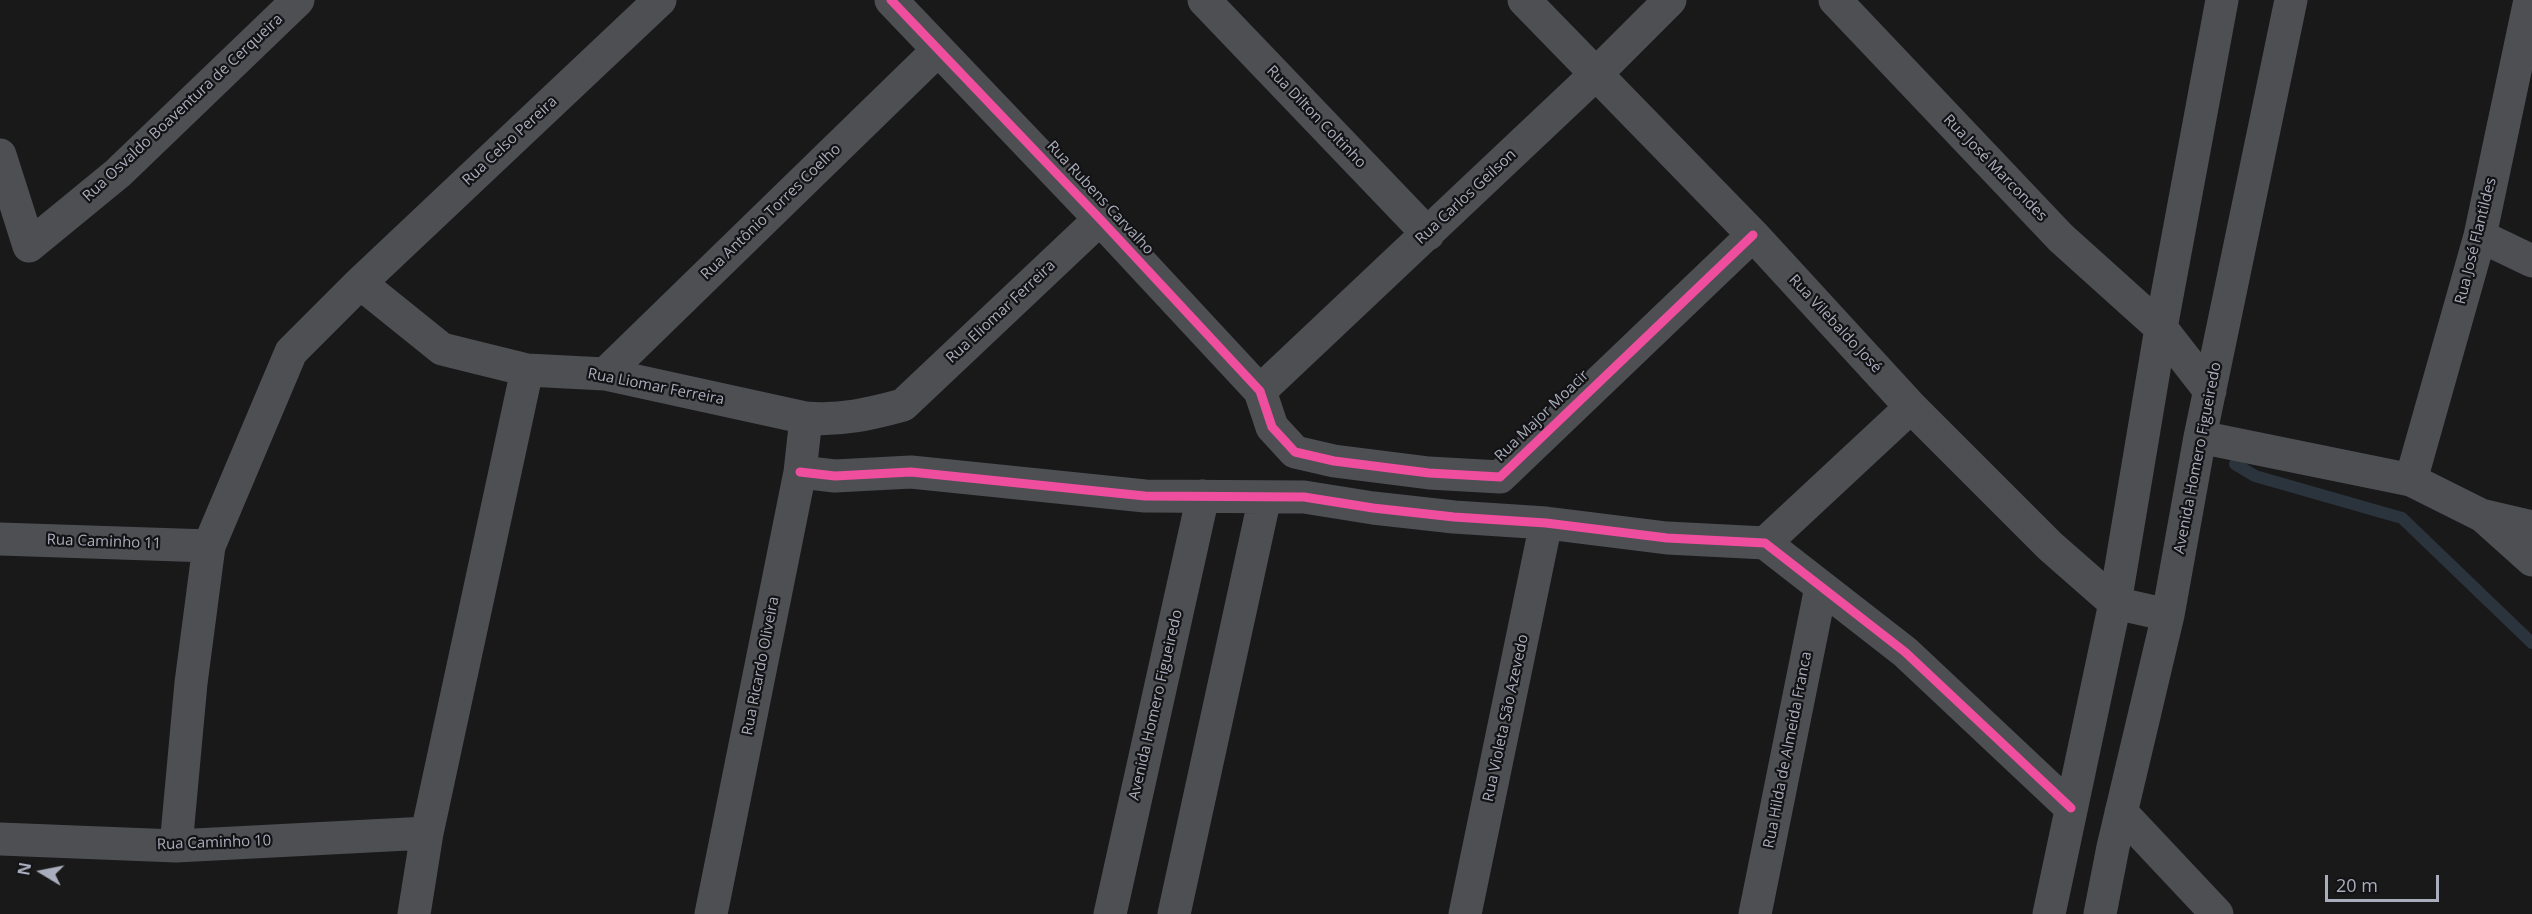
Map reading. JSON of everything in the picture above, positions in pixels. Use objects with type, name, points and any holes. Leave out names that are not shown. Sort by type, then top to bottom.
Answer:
[{"type":"street","name":"Rua Osvaldo Boaventura de Cerqueira","points":[[0,155],[15,246],[118,173],[298,0]]},
{"type":"street","name":"Rua Celso Pereira","points":[[176,846],[190,683],[209,546],[291,352],[360,282],[660,0]]},
{"type":"street","name":"Rua Rubens Carvalho","points":[[891,0],[1260,391],[1272,427]]},
{"type":"street","name":"Rua Dilton Coltinho","points":[[1204,0],[1428,234]]},
{"type":"street","name":"Rua Vilebaldo José","points":[[1524,0],[1753,235],[1911,406],[2050,546],[2115,603],[2168,615]]},
{"type":"street","name":"Rua Carlos Geilson","points":[[1260,391],[1597,73],[1670,0]]},
{"type":"street","name":"Rua José Marcondes","points":[[1835,0],[2061,238],[2161,328],[2210,391]]},
{"type":"street","points":[[2049,914],[2115,603],[2161,328],[2222,0]]},
{"type":"street","name":"Avenida Homero Figueiredo","points":[[2100,914],[2121,813],[2168,615],[2200,437],[2290,0]]},
{"type":"street","name":"Rua José Flantildes","points":[[2411,480],[2480,236],[2529,14]]},
{"type":"street","name":"Rua Antônio Torres Coelho","points":[[605,374],[938,50]]},
{"type":"street","name":"Rua Eliomar Ferreira","points":[[903,405],[1100,219]]},
{"type":"street","name":"Rua Major Moacir","points":[[1272,427],[1295,452],[1334,461],[1429,473],[1500,477],[1753,235]]},
{"type":"street","points":[[2480,236],[2532,261]]},
{"type":"street","name":"Rua Liomar Ferreira","points":[[360,282],[442,349],[526,370],[605,374],[806,418],[830,420],[863,416],[903,405]]},
{"type":"street","points":[[414,914],[427,833],[526,370]]},
{"type":"street","points":[[1765,543],[1911,406]]},
{"type":"street","name":"Rua Ricardo Oliveira","points":[[711,914],[800,472],[806,418]]},
{"type":"street","points":[[2200,437],[2411,480],[2481,515],[2532,527]]},
{"type":"street","points":[[800,472],[835,476],[911,472],[1145,496],[1304,497],[1454,517],[1546,523],[1666,538],[1765,543],[1905,652],[2071,808]]},
{"type":"street","name":"Avenida Homero Figueiredo","points":[[1110,914],[1203,496]]},
{"type":"street","points":[[1174,914],[1265,497]]},
{"type":"street","points":[[2481,515],[2532,560]]},
{"type":"street","name":"Rua Violeta São Azevedo","points":[[1465,914],[1546,523]]},
{"type":"street","name":"Rua Caminho 11","points":[[0,539],[209,546]]},
{"type":"street","name":"Rua Hilda de Almeida Franca","points":[[1755,914],[1821,587]]},
{"type":"street","points":[[2121,813],[2217,914]]},
{"type":"street","name":"Rua Caminho 10","points":[[0,839],[176,846],[427,833]]},
{"type":"waterway","points":[[2235,464],[2255,476],[2402,518],[2532,643]]},
{"type":"cycle path","points":[[891,0],[1260,391],[1272,427],[1295,452],[1334,461],[1429,473],[1500,477],[1753,235]]},
{"type":"cycle path","points":[[800,472],[835,476],[911,472],[1145,496],[1304,497],[1454,517],[1546,523],[1667,538],[1765,543],[1905,652],[2071,808]]}]
